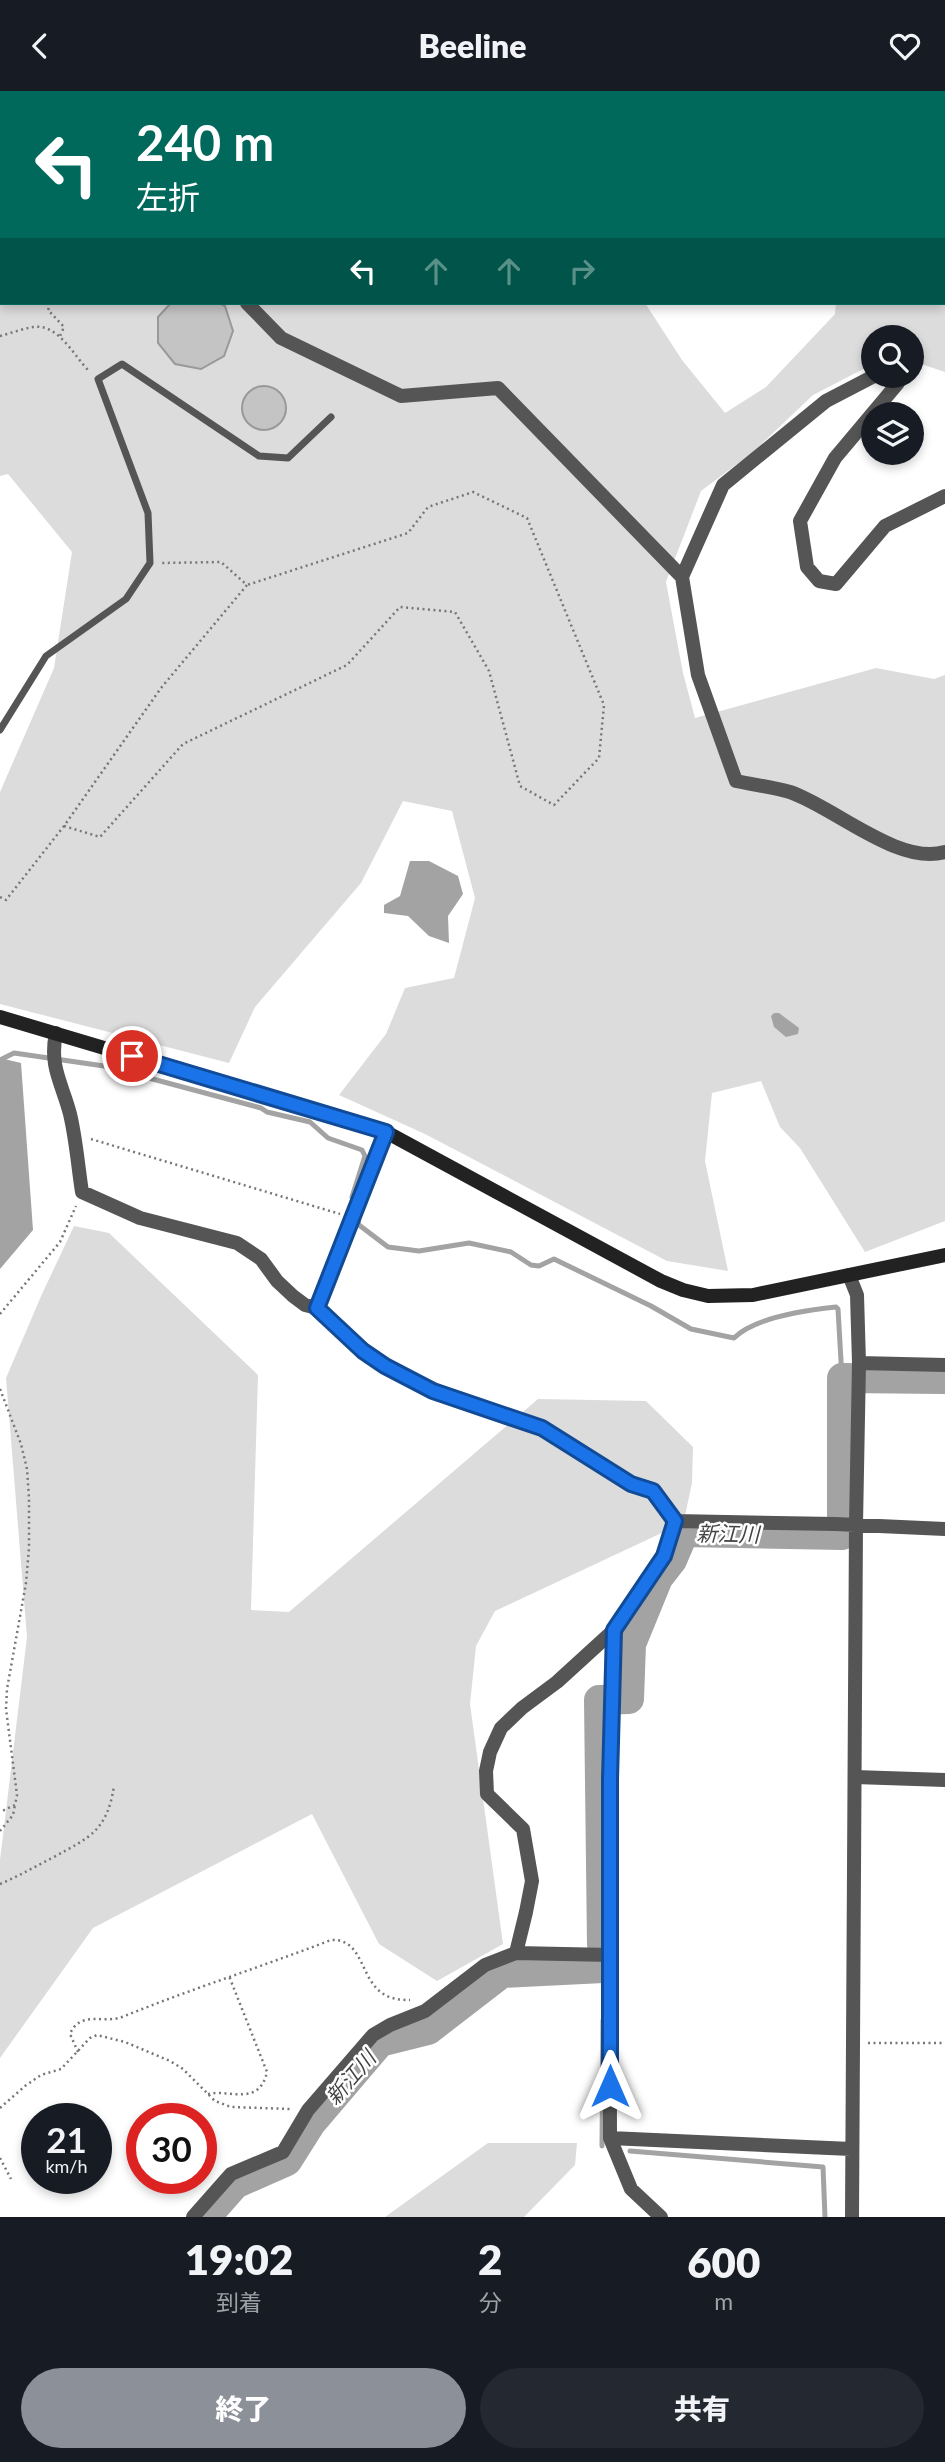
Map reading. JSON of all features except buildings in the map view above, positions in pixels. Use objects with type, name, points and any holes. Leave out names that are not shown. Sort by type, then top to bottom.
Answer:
[{"type":"street","points":[[249,305],[281,338],[401,397],[498,388],[681,577],[698,675],[736,781],[791,793],[907,852],[936,855],[945,852]]},
{"type":"street","points":[[681,577],[723,485],[826,401],[861,383]]},
{"type":"street","points":[[894,388],[835,458],[800,521],[807,567],[820,581],[836,585],[885,526],[945,496]]},
{"type":"street","points":[[0,1017],[386,1132],[649,1275],[683,1290],[708,1296],[753,1295],[945,1255]]},
{"type":"street","points":[[56,1033],[52,1051],[53,1062],[70,1114],[82,1192],[140,1218],[237,1243],[261,1259],[277,1281],[293,1296],[305,1305],[317,1308],[363,1351],[385,1366],[433,1391],[542,1428],[631,1484],[653,1491],[675,1521]]},
{"type":"street","points":[[317,1308],[386,1132]]},
{"type":"street","points":[[849,1275],[857,1295],[859,1364],[855,1524],[852,2217]]},
{"type":"street","points":[[859,1364],[945,1365]]},
{"type":"street","points":[[675,1521],[855,1524],[945,1529]]},
{"type":"street","points":[[516,1953],[532,1881],[523,1829],[487,1794],[486,1771],[490,1752],[501,1728],[614,1630],[664,1556],[675,1521]]},
{"type":"street","points":[[614,1630],[610,1779],[610,2138],[631,2189],[661,2217]]},
{"type":"street","points":[[855,1777],[945,1780]]},
{"type":"street","points":[[193,2217],[231,2174],[283,2152],[308,2110],[373,2035],[435,2005],[485,1965],[516,1953],[611,1955]]},
{"type":"street","points":[[610,2138],[852,2149]]},
{"type":"lane","points":[[0,730],[46,656],[126,599],[150,563],[148,513],[98,379],[122,364],[259,456],[288,458],[331,417]]},
{"type":"path","points":[[50,305],[48,310],[64,327],[59,338]]},
{"type":"path","points":[[0,336],[43,327],[59,338],[98,379]]},
{"type":"path","points":[[0,897],[6,900],[64,826],[161,688],[247,585],[408,533],[428,507],[473,492],[527,518],[604,705],[598,758],[554,805],[520,786],[489,671],[455,613],[400,607],[347,665],[183,744],[100,837],[64,826]]},
{"type":"path","points":[[150,563],[221,562],[247,585]]},
{"type":"path","points":[[74,1139],[94,1139],[352,1218]]},
{"type":"path","points":[[0,1314],[60,1242],[82,1192]]},
{"type":"path","points":[[0,1389],[21,1444],[27,1469],[29,1498],[26,1583],[7,1689],[6,1709],[17,1795],[13,1815],[0,1831]]},
{"type":"path","points":[[0,1884],[89,1838],[103,1820],[114,1786]]},
{"type":"path","points":[[0,1812],[15,1805]]},
{"type":"path","points":[[78,2052],[70,2034],[79,2022],[86,2019],[119,2018],[156,2002],[256,1969],[331,1940],[352,1946],[368,1976],[381,1993],[400,2000],[426,2001],[435,2005]]},
{"type":"path","points":[[208,2094],[250,2094],[257,2090],[267,2072],[229,1976]]},
{"type":"path","points":[[0,2108],[41,2075],[61,2069],[90,2038],[97,2035],[150,2051],[176,2065],[215,2101],[231,2107],[308,2110]]},
{"type":"path","points":[[852,2043],[945,2043]]},
{"type":"path","points":[[0,2158],[11,2179]]},
{"type":"shaded area","points":[[0,305],[646,305],[682,360],[725,413],[766,387],[835,314],[836,305],[945,305],[945,372],[924,365],[924,325],[861,325],[861,370],[813,395],[753,452],[701,491],[666,582],[683,673],[695,718],[876,668],[934,679],[945,675],[945,1221],[865,1252],[800,1148],[780,1127],[761,1081],[712,1093],[705,1161],[728,1271],[667,1261],[425,1134],[339,1095],[386,1034],[405,988],[454,978],[475,898],[452,811],[403,801],[361,883],[255,1007],[229,1063],[0,1004],[0,792],[54,668],[72,552],[8,474],[0,476]]},
{"type":"shaded area","points":[[410,861],[429,861],[458,876],[463,894],[448,916],[449,943],[429,936],[408,916],[384,913],[384,905],[400,896]]},
{"type":"shaded area","points":[[779,1013],[799,1028],[798,1034],[786,1037],[774,1027],[771,1016]]},
{"type":"shaded area","points":[[0,1058],[21,1063],[33,1230],[0,1269]]},
{"type":"shaded area","points":[[74,1226],[109,1233],[258,1375],[251,1610],[289,1612],[538,1399],[646,1401],[693,1447],[692,1483],[683,1525],[495,1611],[476,1646],[470,1704],[503,1944],[437,1981],[379,1944],[312,1814],[93,1928],[0,2058],[0,1860],[27,1637],[6,1378]]},
{"type":"shaded area","points":[[488,2143],[577,2143],[575,2165],[524,2217],[385,2217]]},
{"type":"waterway","points":[[0,1060],[14,1053],[104,1066],[310,1122],[328,1138],[362,1150],[365,1156],[352,1197],[354,1204]]},
{"type":"waterway","points":[[357,1217],[359,1225],[388,1247],[419,1251],[469,1243],[511,1252],[531,1265],[539,1266],[554,1259],[651,1306],[691,1329],[734,1338],[768,1320],[836,1307],[842,1378]]},
{"type":"waterway","name":"新江川","points":[[602,1944],[599,1700],[629,1699],[631,1644],[658,1578],[672,1560],[684,1532],[842,1535],[842,1378],[945,1379]]},
{"type":"waterway","name":"新江川","points":[[206,2217],[235,2184],[287,2161],[311,2123],[380,2042],[428,2030],[502,1973],[603,1968]]},
{"type":"waterway","points":[[602,2146],[603,2020]]},
{"type":"waterway","points":[[630,2151],[823,2167],[825,2217]]},
{"type":"route","points":[[132,1056],[386,1132],[317,1308],[363,1351],[385,1366],[433,1391],[542,1428],[631,1484],[653,1491],[675,1521],[664,1556],[614,1630],[610,1779],[610,2086]]}]
